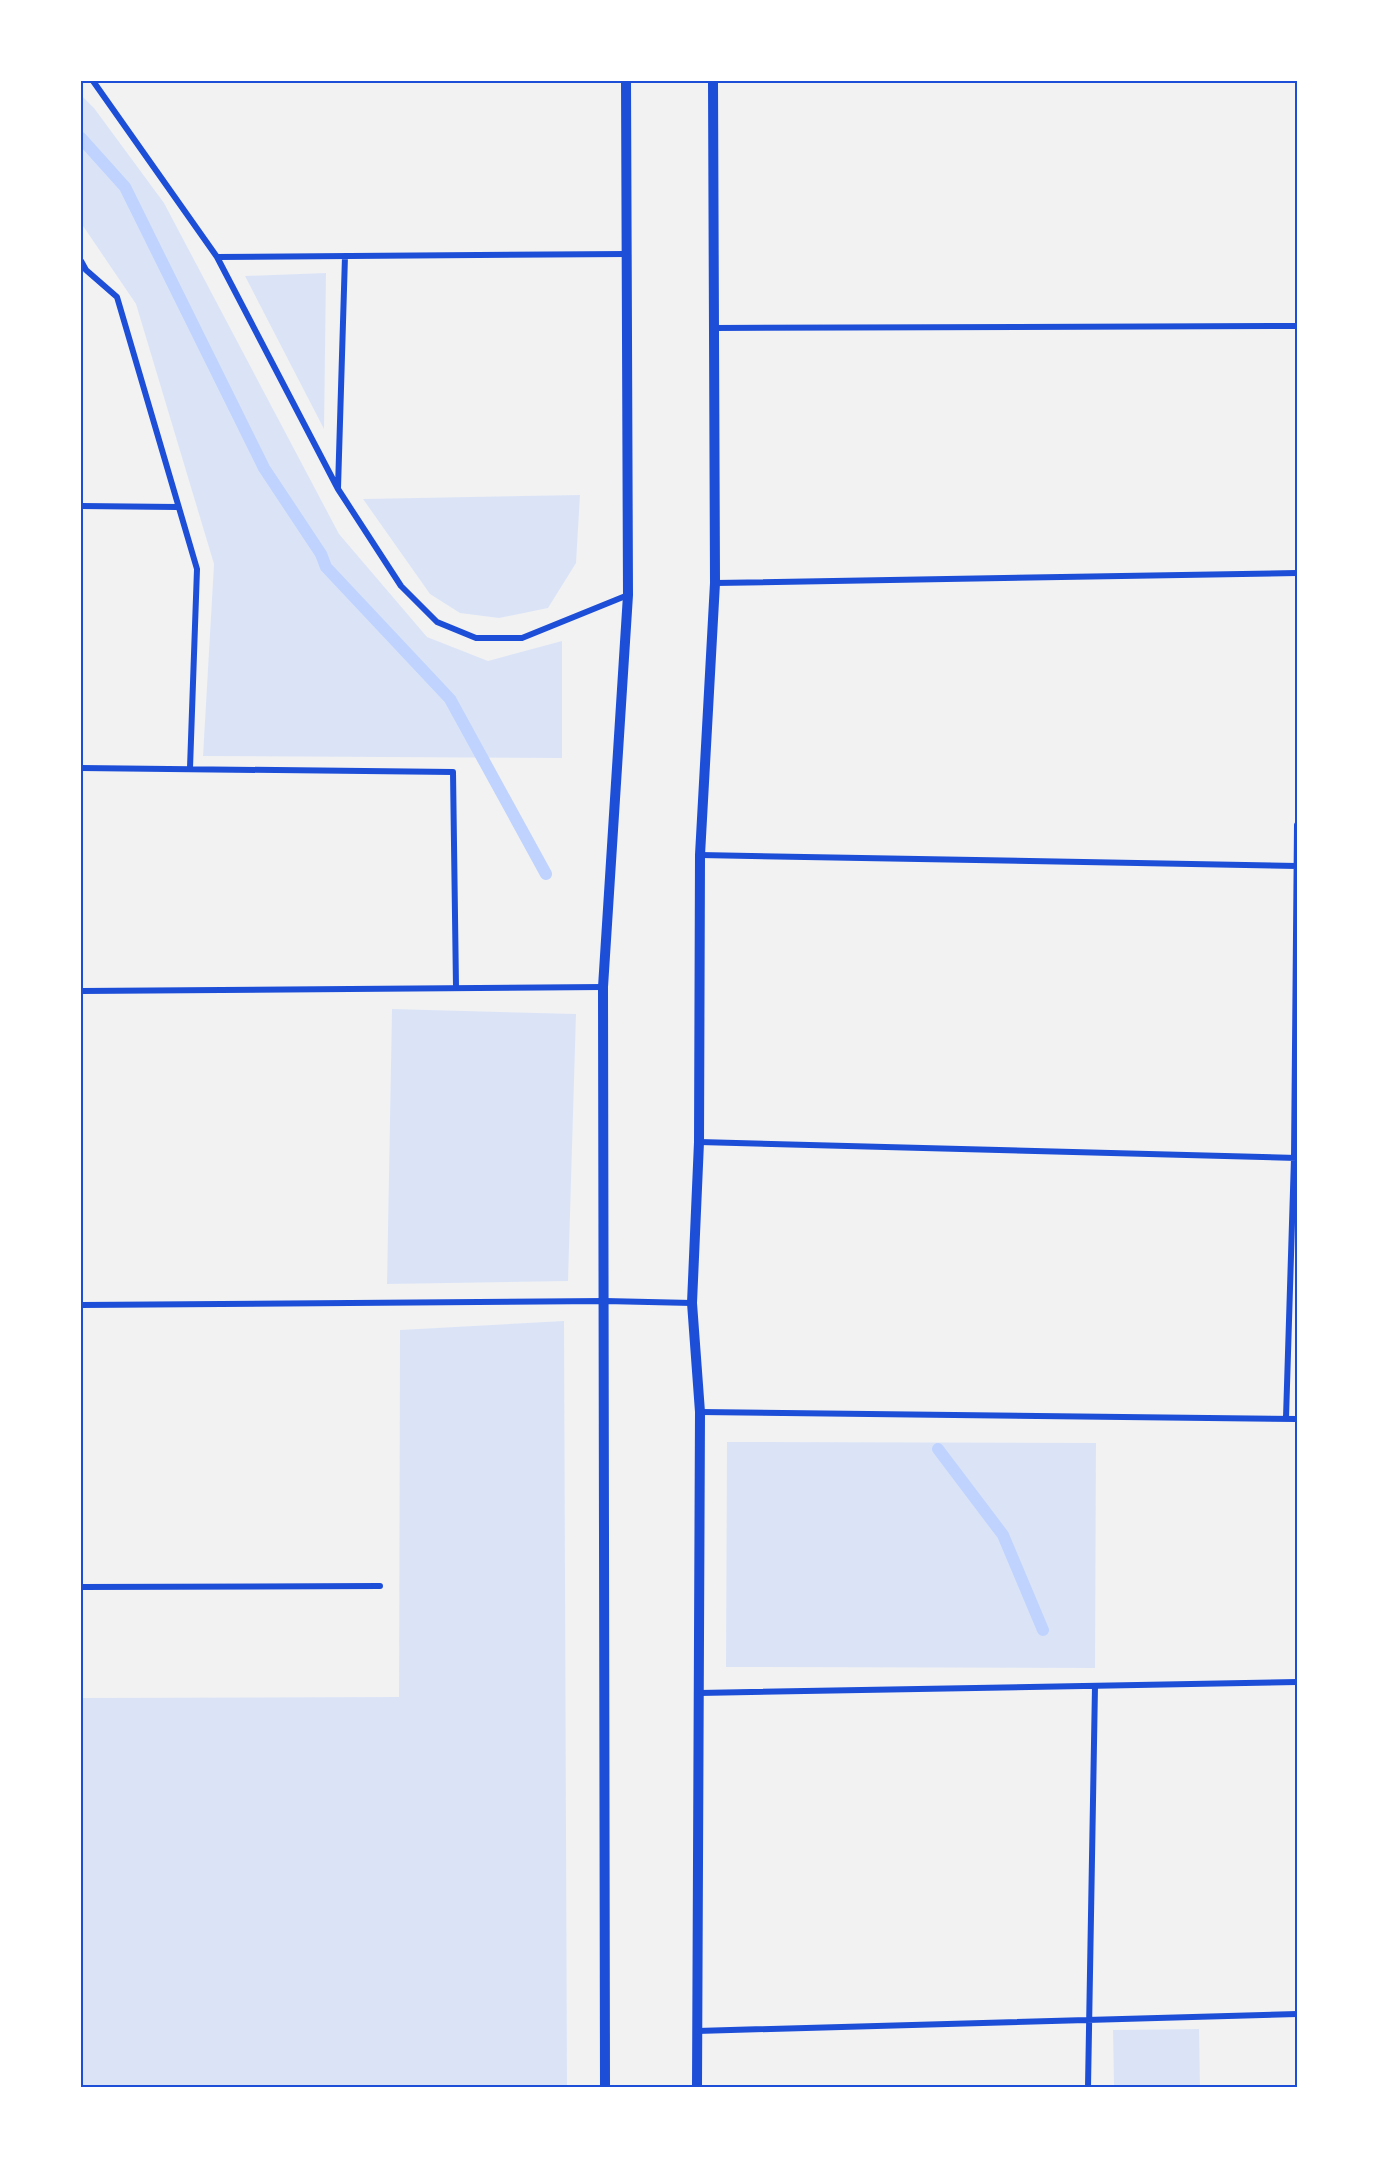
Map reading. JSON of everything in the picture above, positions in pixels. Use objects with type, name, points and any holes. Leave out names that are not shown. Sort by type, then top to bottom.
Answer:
[{"type":"street","points":[[93,81],[217,257],[338,489],[401,586],[437,622],[476,638],[522,638],[628,595]]},
{"type":"street","points":[[605,2087],[603,987],[628,595],[626,81]]},
{"type":"street","points":[[697,2087],[700,1412],[692,1303],[699,1142],[700,855],[715,583],[713,81]]},
{"type":"street","points":[[217,257],[626,254]]},
{"type":"street","points":[[338,489],[345,256]]},
{"type":"street","points":[[81,261],[84,270],[117,297],[197,569],[190,768]]},
{"type":"street","points":[[714,328],[1297,326]]},
{"type":"street","points":[[81,506],[177,507]]},
{"type":"street","points":[[715,583],[1297,573]]},
{"type":"street","points":[[81,768],[453,772],[456,987]]},
{"type":"street","points":[[1287,1418],[1296,1158],[1297,825]]},
{"type":"street","points":[[700,855],[1296,866]]},
{"type":"street","points":[[81,990],[603,987]]},
{"type":"street","points":[[699,1142],[1296,1158]]},
{"type":"street","points":[[81,1305],[605,1301],[692,1303]]},
{"type":"street","points":[[700,1412],[1297,1419]]},
{"type":"street","points":[[81,1587],[380,1586]]},
{"type":"street","points":[[699,1693],[1297,1682]]},
{"type":"street","points":[[1088,2087],[1095,1686]]},
{"type":"street","points":[[697,2031],[1297,2014]]},
{"type":"shaded area","points":[[81,95],[94,108],[164,203],[339,534],[427,637],[488,661],[562,641],[562,758],[203,756],[214,564],[136,304],[81,223]]},
{"type":"shaded area","points":[[326,273],[324,429],[245,276]]},
{"type":"shaded area","points":[[580,495],[576,563],[548,608],[499,618],[460,613],[430,594],[363,499]]},
{"type":"shaded area","points":[[392,1009],[576,1014],[568,1281],[387,1284]]},
{"type":"shaded area","points":[[564,1321],[567,2087],[81,2087],[81,1698],[399,1697],[400,1330]]},
{"type":"shaded area","points":[[727,1442],[1096,1443],[1095,1668],[726,1667]]},
{"type":"shaded area","points":[[1199,2029],[1200,2087],[1114,2087],[1113,2030]]},
{"type":"waterway","points":[[81,138],[125,187],[264,468],[321,554],[326,567],[450,699],[546,874]]},
{"type":"waterway","points":[[938,1449],[1003,1535],[1043,1630]]}]
